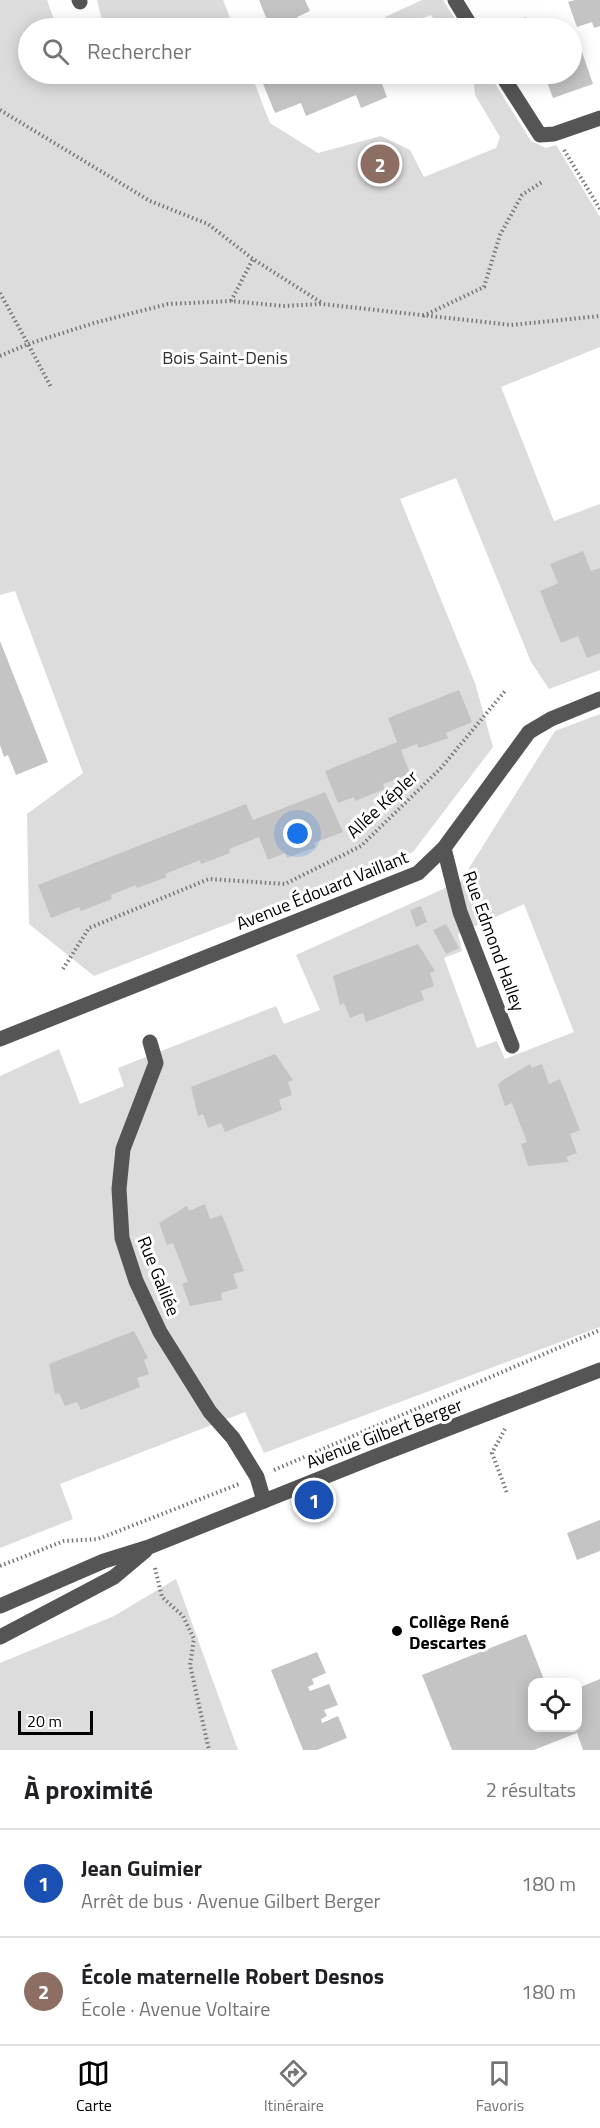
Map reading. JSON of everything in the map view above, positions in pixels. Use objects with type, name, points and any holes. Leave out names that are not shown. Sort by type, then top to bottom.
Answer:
[{"type":"street","points":[[455,0],[466,18]]},
{"type":"street","points":[[509,84],[547,135],[600,118]]},
{"type":"street","name":"Avenue Édouard Vaillant","points":[[0,1040],[418,873],[444,848],[529,732],[551,719],[600,699]]},
{"type":"street","name":"Rue Edmond Halley","points":[[444,848],[460,912],[512,1046]]},
{"type":"street","name":"Rue Galilée","points":[[150,1042],[156,1063],[123,1149],[119,1189],[122,1239],[136,1281],[160,1332],[210,1412],[233,1437],[257,1477],[264,1501]]},
{"type":"street","name":"Avenue Gilbert Berger","points":[[0,1606],[104,1561],[149,1547],[600,1370]]},
{"type":"street","name":"Avenue Gilbert Berger","points":[[0,1637],[114,1577],[149,1547]]},
{"type":"path","points":[[0,110],[150,201],[208,224],[252,259],[322,304]]},
{"type":"path","points":[[547,135],[600,208]]},
{"type":"path","points":[[422,316],[484,287],[500,235],[522,195],[542,182]]},
{"type":"path","points":[[231,301],[252,259]]},
{"type":"path","points":[[0,293],[51,387]]},
{"type":"path","points":[[0,356],[28,344],[94,323],[168,304],[231,301],[283,306],[322,304],[511,325],[600,316]]},
{"type":"path","name":"Allée Képler","points":[[63,969],[88,928],[209,879],[285,884],[361,846],[441,768],[505,691]]},
{"type":"path","points":[[0,1566],[64,1541],[98,1539],[257,1477],[600,1330]]},
{"type":"path","points":[[507,1492],[492,1453],[519,1402]]},
{"type":"path","points":[[149,1547],[162,1597],[183,1616],[194,1640],[190,1665],[209,1750]]},
{"type":"green space","name":"Bois Saint-Denis","points":[[0,0],[47,0],[53,18],[18,18],[18,84],[255,84],[270,123],[318,153],[381,136],[410,150],[424,177],[496,148],[500,137],[475,95],[474,84],[495,84],[531,141],[546,148],[556,145],[600,217],[600,347],[501,387],[554,521],[600,504],[600,670],[549,689],[531,662],[456,478],[400,499],[475,683],[493,747],[413,852],[94,976],[29,924],[27,814],[83,773],[15,591],[0,595]]},
{"type":"green space","points":[[97,0],[223,0],[230,18],[101,18]]},
{"type":"green space","points":[[422,0],[443,0],[455,18],[433,18],[431,15],[423,18],[385,17]]},
{"type":"green space","points":[[600,714],[600,1327],[264,1453],[245,1412],[60,1484],[73,1519],[0,1548],[0,1076],[59,1049],[80,1104],[124,1086],[118,1068],[276,1006],[284,1024],[320,1010],[296,955],[461,881],[555,731]],"holes":[[[524,904],[574,1032],[505,1059],[497,1041],[477,1048],[444,958],[462,951],[458,934]]]},
{"type":"green space","points":[[176,1579],[238,1750],[0,1750],[0,1663],[114,1616]]},
{"type":"building","points":[[259,0],[305,0],[310,11],[297,18],[266,18]]},
{"type":"building","points":[[600,0],[600,26],[594,28],[592,22],[582,25],[582,18],[574,18],[568,2]]},
{"type":"building","points":[[582,52],[593,84],[553,98],[548,84],[582,84]]},
{"type":"building","points":[[263,84],[382,84],[387,97],[361,108],[356,95],[306,116],[301,103],[275,113]]},
{"type":"building","points":[[583,551],[591,571],[600,568],[600,653],[587,658],[578,636],[561,643],[540,591],[558,583],[550,564]]},
{"type":"building","points":[[0,641],[48,762],[16,775],[8,755],[4,757],[0,745]]},
{"type":"building","points":[[459,690],[472,722],[446,733],[448,738],[419,748],[417,744],[401,750],[410,774],[383,784],[385,789],[355,801],[354,797],[338,803],[325,771],[397,742],[388,718]]},
{"type":"building","points":[[325,792],[343,832],[314,843],[316,847],[287,858],[285,853],[268,860],[259,837],[229,849],[230,853],[201,864],[200,860],[165,874],[167,877],[137,888],[136,885],[111,895],[112,899],[81,911],[79,907],[51,918],[38,885],[246,804],[253,820]]},
{"type":"building","points":[[421,906],[427,922],[416,927],[410,910]]},
{"type":"building","points":[[446,924],[459,948],[446,954],[433,930]]},
{"type":"building","points":[[418,944],[435,971],[430,973],[434,986],[421,991],[424,1000],[366,1022],[363,1013],[350,1018],[344,1003],[340,1005],[333,976]]},
{"type":"building","points":[[275,1054],[293,1080],[288,1082],[292,1095],[279,1100],[282,1110],[225,1132],[221,1123],[208,1128],[203,1114],[198,1116],[191,1087]]},
{"type":"building","points":[[530,1064],[532,1068],[542,1064],[549,1084],[560,1079],[580,1130],[570,1134],[577,1153],[566,1157],[569,1162],[528,1166],[521,1144],[527,1142],[512,1103],[505,1106],[498,1085]]},
{"type":"building","points":[[205,1204],[210,1219],[222,1215],[244,1271],[233,1274],[238,1288],[221,1293],[222,1300],[190,1306],[182,1284],[188,1282],[173,1243],[167,1245],[159,1223],[187,1206],[189,1211]]},
{"type":"building","points":[[134,1331],[148,1358],[144,1360],[149,1374],[137,1378],[140,1387],[81,1410],[77,1402],[65,1406],[59,1393],[55,1394],[49,1364]]},
{"type":"building","points":[[600,1520],[600,1551],[577,1560],[567,1533]]},
{"type":"building","points":[[526,1634],[543,1678],[528,1678],[528,1732],[582,1732],[582,1686],[600,1679],[600,1750],[583,1750],[577,1733],[534,1750],[452,1750],[422,1675]]},
{"type":"building","points":[[317,1652],[326,1673],[312,1679],[314,1684],[308,1687],[310,1691],[329,1684],[338,1705],[324,1710],[327,1716],[321,1719],[322,1723],[338,1716],[347,1738],[317,1750],[303,1750],[271,1670]]},
{"type":"place","name":"École maternelle Robert Desnos","points":[[380,164]]},
{"type":"place","name":"Jean Guimier","points":[[314,1500]]},
{"type":"place","name":"Collège René Descartes","points":[[397,1631]]}]
